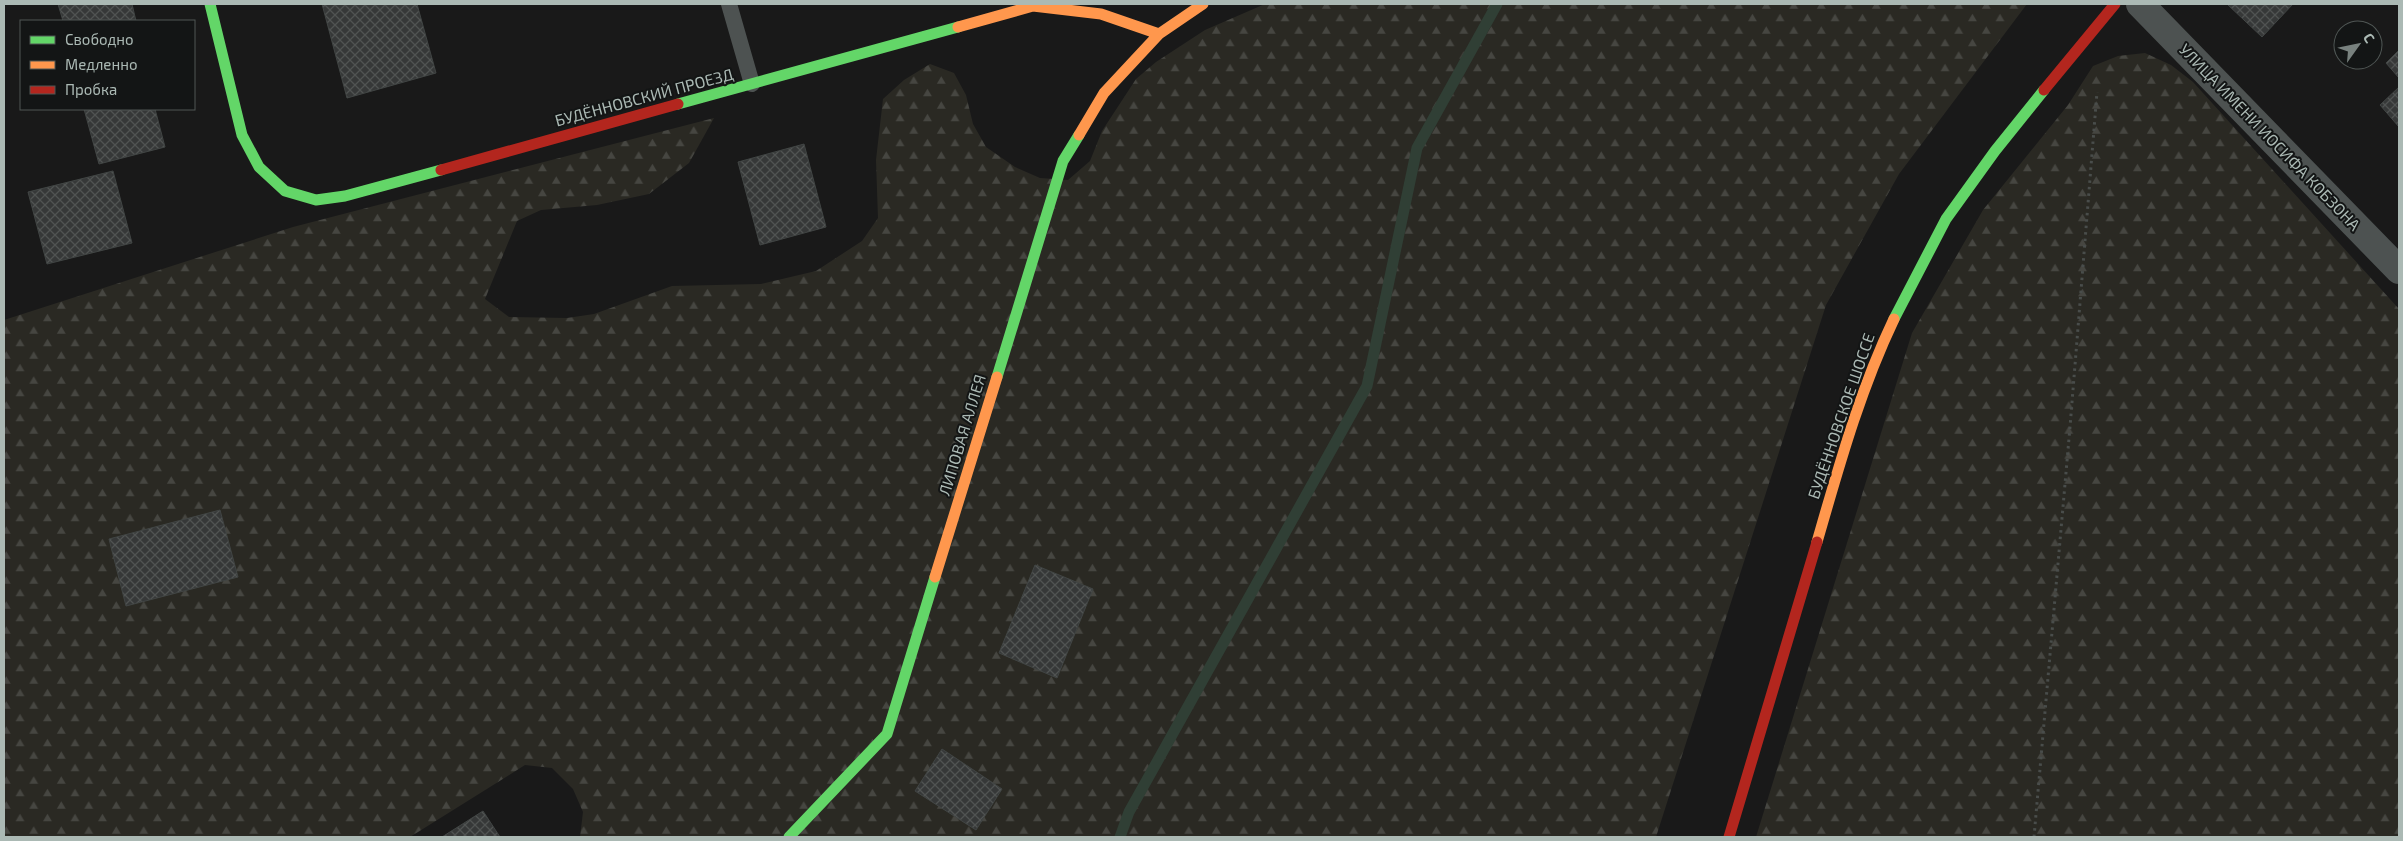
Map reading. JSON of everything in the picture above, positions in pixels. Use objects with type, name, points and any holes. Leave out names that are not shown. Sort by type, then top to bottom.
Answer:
[{"type":"street","name":"БУДЁННОВСКИЙ ПРОЕЗД","points":[[210,4],[242,135],[259,166],[285,191],[316,200],[345,196],[1033,6],[1101,14],[1159,34]]},
{"type":"street","points":[[1159,34],[1203,4]]},
{"type":"street","name":"БУДЁННОВСКОЕ ШОССЕ","points":[[1729,837],[1841,459],[1876,356],[1909,286],[1946,219],[1995,151],[2115,4]]},
{"type":"street","name":"УЛИЦА ИМЕНИ ИОСИФА КОБЗОНА","points":[[2140,4],[2399,270]]},
{"type":"street","name":"ЛИПОВАЯ АЛЛЕЯ","points":[[789,837],[887,734],[1063,161],[1104,92],[1159,34]]},
{"type":"lane","points":[[729,4],[752,84]]},
{"type":"path","points":[[2034,837],[2097,92]]},
{"type":"green space","points":[[1265,4],[2027,4],[1899,174],[1826,305],[1656,837],[580,837],[583,812],[573,789],[552,768],[525,765],[410,837],[4,837],[4,320],[293,227],[714,118],[689,163],[649,194],[597,205],[541,210],[517,221],[485,299],[509,317],[567,318],[594,314],[672,286],[761,284],[816,271],[862,241],[878,218],[876,160],[883,99],[904,80],[930,64],[954,73],[966,95],[973,124],[986,147],[1015,167],[1040,178],[1068,180],[1090,161],[1102,131],[1136,79],[1156,62],[1205,30]]},
{"type":"green space","points":[[2145,53],[2171,65],[2193,82],[2399,309],[2399,837],[1756,837],[1912,333],[1983,210],[2068,105],[2093,66],[2118,56]]},
{"type":"building","points":[[58,4],[132,4],[136,20],[63,20]]},
{"type":"building","points":[[322,4],[417,4],[436,73],[347,98]]},
{"type":"building","points":[[2227,4],[2293,4],[2262,37]]},
{"type":"building","points":[[2399,50],[2399,78],[2386,63]]},
{"type":"building","points":[[2399,87],[2399,127],[2380,105]]},
{"type":"building","points":[[84,110],[155,110],[165,147],[99,164]]},
{"type":"building","points":[[804,144],[826,227],[760,245],[738,162]]},
{"type":"building","points":[[113,171],[132,243],[47,264],[28,192]]},
{"type":"building","points":[[220,510],[238,577],[126,606],[109,539]]},
{"type":"building","points":[[1035,565],[1093,589],[1057,678],[999,653]]},
{"type":"building","points":[[942,749],[1002,789],[976,830],[915,791]]},
{"type":"building","points":[[483,811],[500,837],[442,837]]},
{"type":"waterway","points":[[1120,837],[1129,812],[1367,386],[1417,148],[1497,4]]},
{"type":"traffic: fast","points":[[210,4],[242,135],[259,167],[285,191],[316,200],[345,196],[441,170]]},
{"type":"traffic: fast","points":[[678,104],[958,27]]},
{"type":"traffic: fast","points":[[1894,319],[1946,219],[1995,151],[2044,90]]},
{"type":"traffic: fast","points":[[997,377],[1063,161],[1079,135]]},
{"type":"traffic: fast","points":[[789,837],[887,734],[935,577]]},
{"type":"traffic: slow","points":[[958,27],[1033,6],[1101,14],[1159,34],[1203,4]]},
{"type":"traffic: slow","points":[[1079,135],[1104,93],[1159,34]]},
{"type":"traffic: slow","points":[[1817,542],[1860,401],[1894,319]]},
{"type":"traffic: slow","points":[[935,577],[997,377]]},
{"type":"traffic: jam","points":[[2044,90],[2115,4]]},
{"type":"traffic: jam","points":[[441,170],[678,104]]},
{"type":"traffic: jam","points":[[1729,837],[1817,542]]}]
